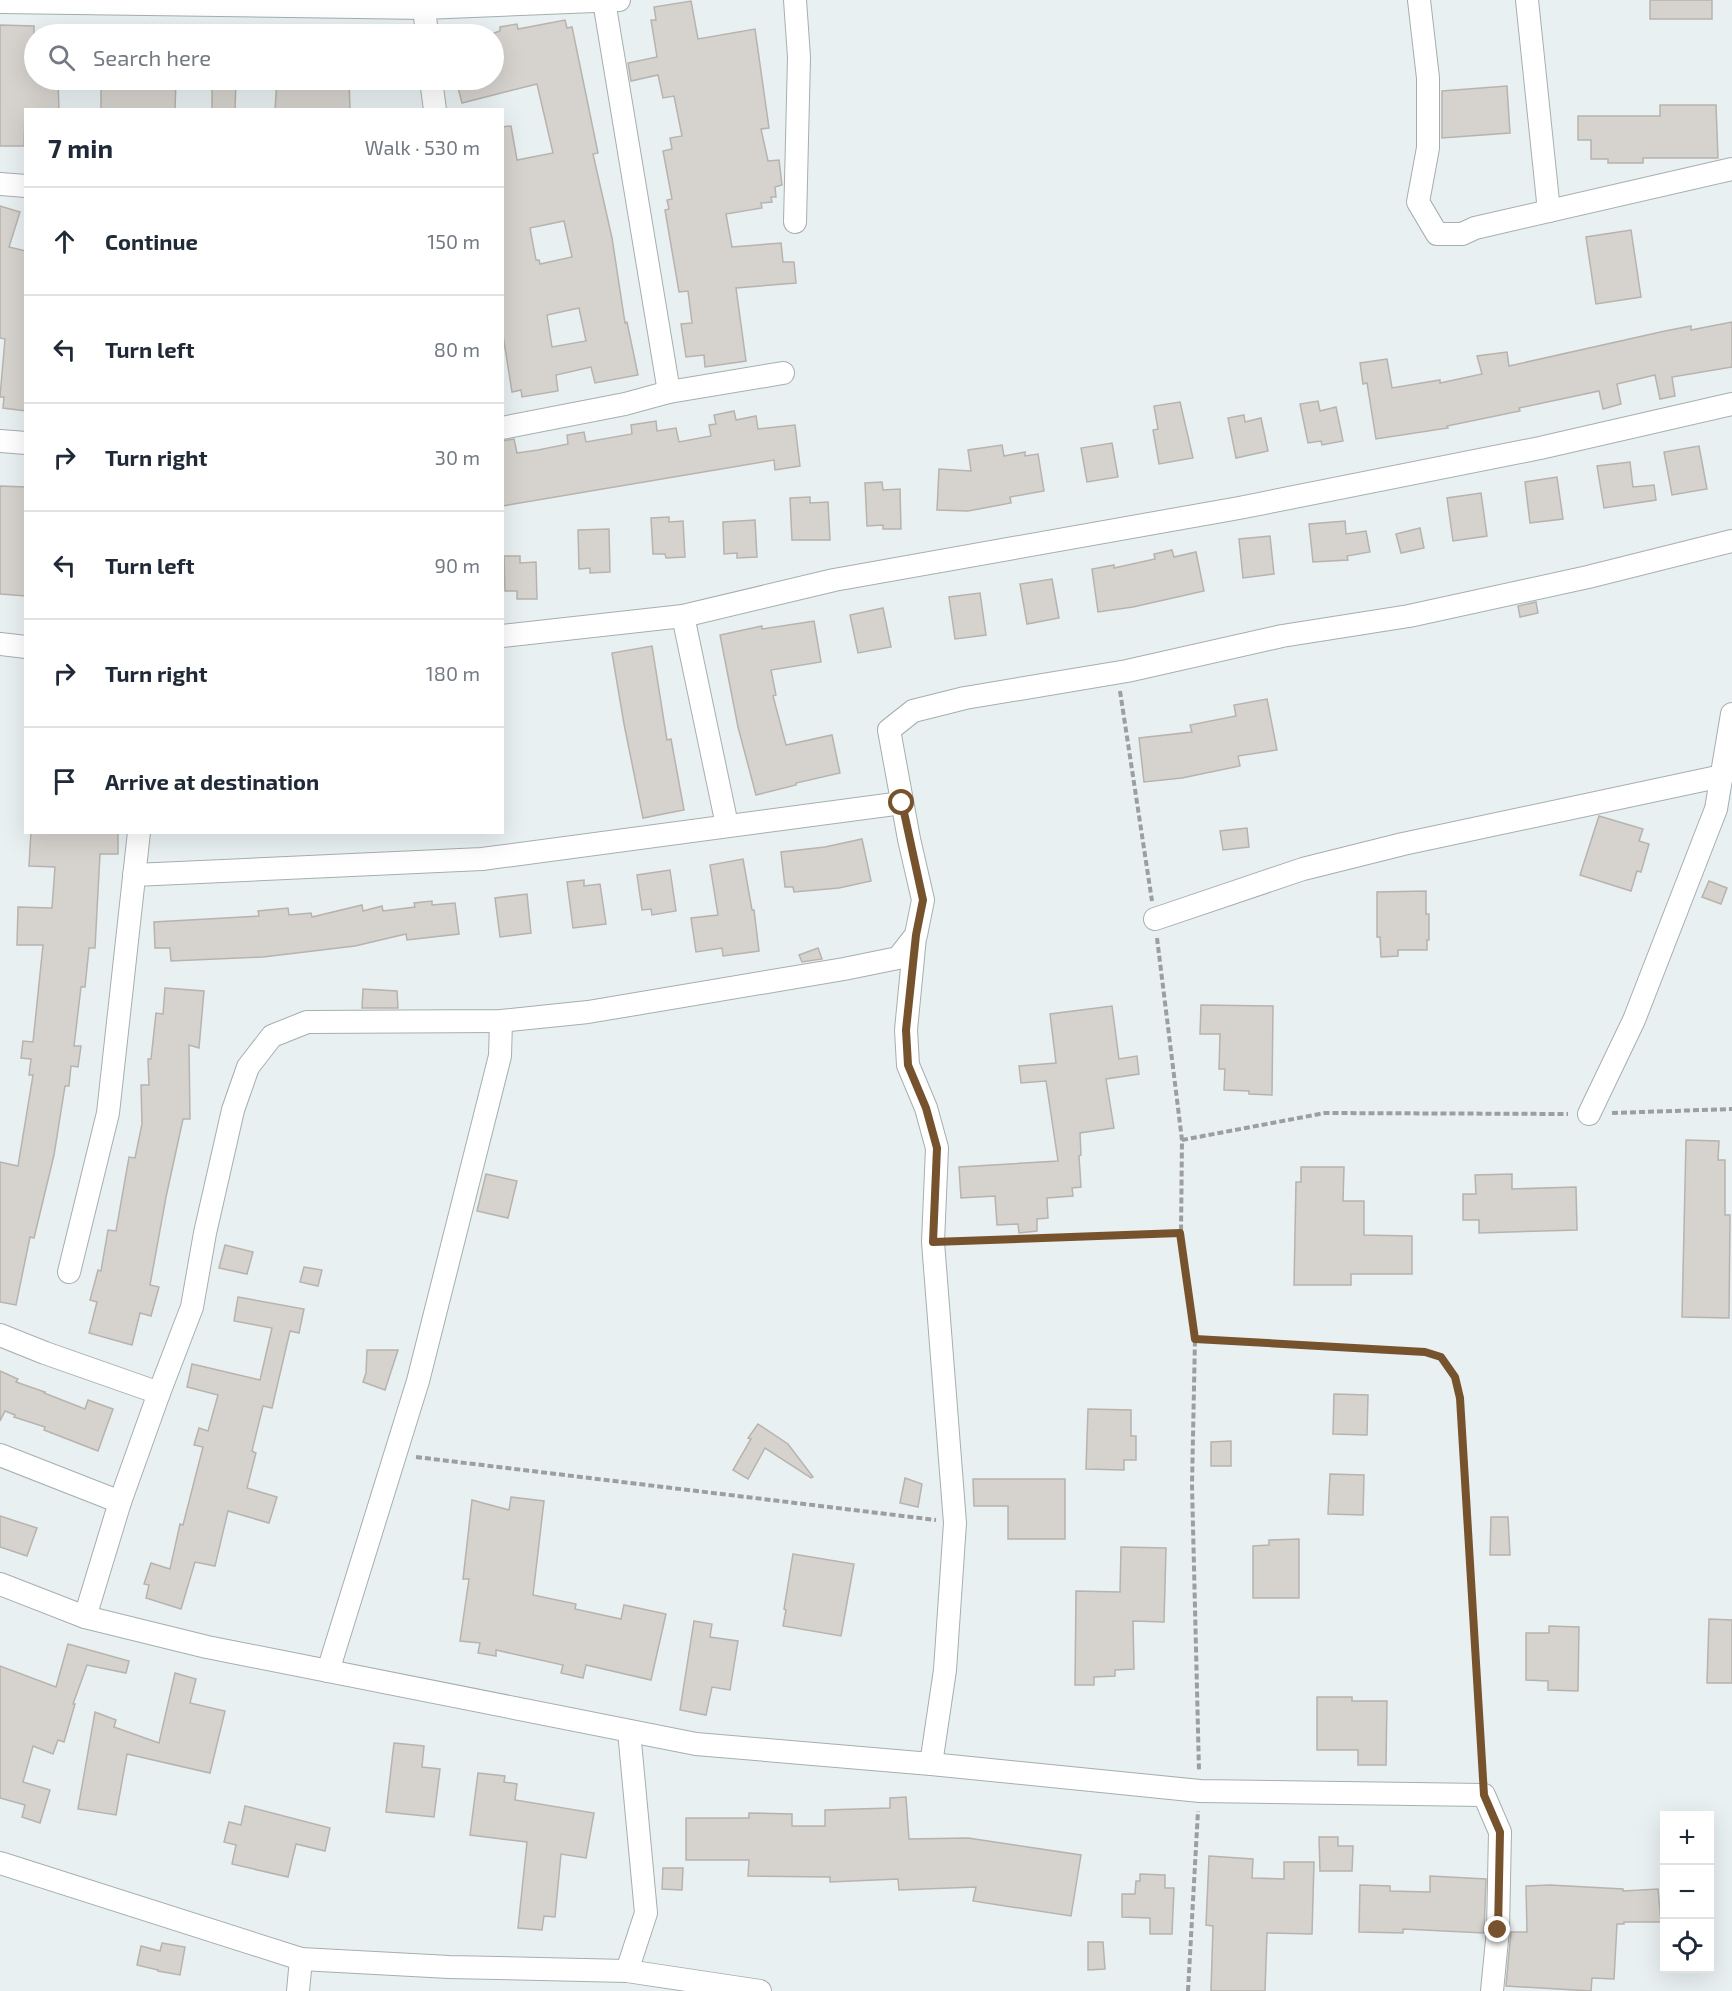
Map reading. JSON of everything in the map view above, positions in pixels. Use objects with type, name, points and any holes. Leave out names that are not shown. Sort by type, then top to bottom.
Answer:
[{"type":"street","points":[[795,0],[799,57],[795,222]]},
{"type":"street","points":[[1419,0],[1428,78],[1428,148],[1418,202],[1437,234],[1462,234],[1475,228],[1732,169]]},
{"type":"street","points":[[1527,0],[1549,211]]},
{"type":"street","points":[[0,2],[424,8],[612,1],[669,392]]},
{"type":"street","points":[[424,8],[426,24]]},
{"type":"street","points":[[432,90],[435,108]]},
{"type":"street","points":[[0,184],[24,186]]},
{"type":"street","points":[[504,428],[625,404],[669,392],[783,373]]},
{"type":"street","points":[[504,636],[683,616],[834,580],[1239,508],[1528,450],[1732,404]]},
{"type":"street","points":[[0,441],[24,443]]},
{"type":"street","points":[[931,1764],[945,1670],[955,1522],[933,1242],[937,1148],[926,1108],[908,1065],[907,1053],[906,1030],[916,935],[923,900],[889,730],[913,711],[965,698],[1117,673],[1282,636],[1410,616],[1588,577],[1732,541]]},
{"type":"street","points":[[683,616],[727,825]]},
{"type":"street","points":[[0,644],[24,647]]},
{"type":"street","points":[[1589,1114],[1634,1020],[1716,809],[1732,714]]},
{"type":"street","points":[[1155,919],[1302,869],[1403,844],[1722,776]]},
{"type":"street","points":[[134,875],[482,859],[902,803]]},
{"type":"street","points":[[69,1272],[108,1113],[139,834]]},
{"type":"street","points":[[85,1617],[120,1502],[192,1307],[205,1233],[233,1110],[248,1067],[272,1036],[307,1022],[501,1021],[588,1012],[898,958],[916,935]]},
{"type":"street","points":[[328,1671],[418,1381],[500,1056],[501,1021]]},
{"type":"street","points":[[0,1335],[159,1393]]},
{"type":"street","points":[[0,1455],[120,1502]]},
{"type":"street","points":[[0,1584],[85,1617],[207,1647],[696,1744],[931,1764],[1200,1791],[1484,1795],[1500,1832],[1498,1930],[1492,1991]]},
{"type":"street","points":[[627,1971],[646,1912],[629,1731]]},
{"type":"street","points":[[0,1863],[302,1959],[449,1967],[627,1971],[760,1991]]},
{"type":"street","points":[[298,1991],[302,1959]]},
{"type":"path","points":[[1117,673],[1155,919],[1182,1140],[1180,1233],[1195,1339],[1192,1485],[1200,1791],[1188,1991]]},
{"type":"path","points":[[1182,1140],[1325,1113],[1589,1114],[1732,1109]]},
{"type":"path","points":[[933,1242],[1180,1233]]},
{"type":"path","points":[[1195,1339],[1425,1352],[1441,1357],[1455,1377],[1460,1398],[1484,1795]]},
{"type":"path","points":[[395,1454],[955,1522]]},
{"type":"building","points":[[1650,0],[1712,0],[1712,19],[1650,19]]},
{"type":"building","points":[[691,1],[698,39],[755,29],[769,128],[761,129],[768,161],[779,160],[782,185],[775,187],[776,197],[771,197],[772,202],[761,203],[762,208],[726,214],[732,247],[781,243],[783,262],[794,262],[796,283],[736,288],[746,361],[705,367],[704,355],[686,357],[681,324],[692,323],[688,291],[679,292],[665,210],[669,209],[667,200],[672,199],[663,151],[672,149],[670,138],[682,136],[674,96],[663,98],[658,75],[631,81],[628,63],[657,57],[651,20],[656,20],[654,7]]},
{"type":"building","points":[[565,20],[567,28],[572,27],[598,153],[593,154],[612,238],[625,323],[627,322],[638,375],[595,383],[591,367],[556,375],[558,391],[522,397],[521,390],[512,392],[504,342],[504,127],[511,126],[517,160],[553,153],[537,84],[462,103],[459,90],[504,90],[504,26],[517,24],[518,29]],"holes":[[[564,221],[572,257],[540,264],[539,260],[536,260],[530,228]],[[579,308],[586,341],[552,347],[547,315]]]},
{"type":"building","points":[[0,25],[24,26],[24,90],[58,90],[59,108],[24,108],[24,146],[0,146]]},
{"type":"building","points":[[1507,86],[1510,133],[1442,138],[1442,91]]},
{"type":"building","points":[[101,90],[176,90],[175,108],[101,108]]},
{"type":"building","points":[[212,90],[236,90],[235,108],[212,108]]},
{"type":"building","points":[[276,90],[349,90],[350,108],[275,108]]},
{"type":"building","points":[[1660,105],[1716,105],[1718,158],[1643,158],[1643,163],[1608,163],[1608,159],[1591,159],[1591,140],[1578,140],[1578,116],[1660,116]]},
{"type":"building","points":[[0,206],[20,212],[9,247],[24,251],[24,411],[3,408],[4,397],[0,397],[5,339],[0,338]]},
{"type":"building","points":[[1631,230],[1641,297],[1596,304],[1586,237]]},
{"type":"building","points":[[1732,322],[1732,367],[1672,377],[1675,396],[1660,399],[1655,375],[1617,384],[1621,404],[1603,409],[1599,391],[1519,408],[1520,411],[1447,426],[1448,428],[1376,439],[1367,383],[1363,384],[1360,363],[1387,359],[1392,388],[1440,380],[1440,383],[1482,374],[1477,356],[1507,352],[1509,366],[1665,331],[1691,326],[1691,330]]},
{"type":"building","points":[[1318,401],[1320,411],[1336,407],[1343,441],[1322,445],[1321,441],[1308,443],[1300,404]]},
{"type":"building","points":[[1180,402],[1193,458],[1159,464],[1153,430],[1158,429],[1154,406]]},
{"type":"building","points":[[734,411],[736,420],[756,416],[758,429],[795,425],[800,466],[775,470],[774,460],[504,506],[504,441],[514,439],[517,453],[568,444],[567,435],[584,432],[586,442],[632,434],[631,425],[656,421],[657,431],[676,428],[679,442],[711,436],[709,425],[716,424],[714,415]]},
{"type":"building","points":[[1244,415],[1245,422],[1261,418],[1268,451],[1236,458],[1228,418]]},
{"type":"building","points":[[1112,443],[1118,477],[1087,482],[1081,448]]},
{"type":"building","points":[[1002,445],[1004,456],[1025,452],[1025,456],[1038,454],[1044,491],[1010,497],[1011,503],[968,511],[937,510],[939,469],[971,471],[968,450]]},
{"type":"building","points":[[1699,446],[1707,489],[1672,495],[1664,452]]},
{"type":"building","points":[[1630,462],[1633,487],[1654,485],[1656,500],[1604,508],[1597,466]]},
{"type":"building","points":[[1557,477],[1563,519],[1530,523],[1525,482]]},
{"type":"building","points":[[882,482],[883,490],[900,489],[901,529],[883,529],[883,525],[867,526],[865,483]]},
{"type":"building","points":[[0,486],[24,487],[24,596],[0,594]]},
{"type":"building","points":[[1481,493],[1487,536],[1453,541],[1447,498]]},
{"type":"building","points":[[810,497],[810,503],[828,502],[830,540],[792,540],[790,498]]},
{"type":"building","points":[[669,517],[669,522],[683,521],[685,557],[666,558],[665,554],[653,554],[651,518]]},
{"type":"building","points":[[755,520],[757,557],[737,558],[737,553],[724,554],[723,522]]},
{"type":"building","points":[[1345,521],[1346,534],[1366,531],[1370,552],[1347,556],[1348,560],[1313,562],[1309,524]]},
{"type":"building","points":[[1420,528],[1424,548],[1401,553],[1396,534]]},
{"type":"building","points":[[609,529],[610,572],[590,573],[590,568],[579,569],[578,530]]},
{"type":"building","points":[[1270,536],[1274,574],[1243,578],[1239,539]]},
{"type":"building","points":[[1172,550],[1174,557],[1196,552],[1204,591],[1133,607],[1098,612],[1092,569],[1114,565],[1114,568],[1155,559],[1154,554]]},
{"type":"building","points":[[504,556],[520,556],[520,563],[536,562],[537,599],[517,599],[517,591],[505,591]]},
{"type":"building","points":[[1052,579],[1059,618],[1027,624],[1020,584]]},
{"type":"building","points":[[980,593],[986,635],[955,639],[949,597]]},
{"type":"building","points":[[1536,602],[1538,613],[1520,617],[1518,606]]},
{"type":"building","points":[[883,608],[891,647],[858,653],[850,615]]},
{"type":"building","points":[[814,621],[821,662],[771,670],[776,695],[773,696],[786,745],[832,735],[840,773],[756,795],[738,727],[720,635],[762,626],[762,629]]},
{"type":"building","points":[[652,646],[667,740],[671,739],[684,810],[643,818],[612,653]]},
{"type":"building","points":[[1267,699],[1277,750],[1238,756],[1240,766],[1182,778],[1144,782],[1139,738],[1192,732],[1190,725],[1236,716],[1234,705]]},
{"type":"building","points":[[1599,816],[1643,829],[1639,841],[1649,844],[1641,872],[1637,871],[1631,891],[1580,875]]},
{"type":"building","points":[[1247,828],[1249,847],[1223,850],[1220,831]]},
{"type":"building","points":[[31,834],[118,834],[118,854],[100,854],[95,948],[89,948],[85,987],[81,987],[74,1046],[81,1046],[78,1067],[71,1066],[69,1086],[65,1086],[54,1155],[34,1238],[30,1237],[16,1305],[0,1302],[0,1162],[18,1166],[33,1075],[29,1075],[31,1059],[21,1058],[23,1041],[33,1042],[43,945],[17,945],[18,907],[52,908],[55,867],[29,866]]},
{"type":"building","points":[[862,839],[871,881],[839,888],[794,892],[793,887],[785,887],[781,852],[825,847]]},
{"type":"building","points":[[743,859],[752,910],[754,910],[759,951],[723,956],[722,948],[696,952],[691,918],[718,915],[710,865]]},
{"type":"building","points":[[670,870],[676,911],[652,915],[651,909],[642,910],[637,875]]},
{"type":"building","points":[[584,880],[584,886],[600,884],[606,924],[573,928],[567,882]]},
{"type":"building","points":[[1709,881],[1727,888],[1721,904],[1702,897]]},
{"type":"building","points":[[1426,891],[1426,914],[1429,914],[1427,950],[1398,950],[1398,956],[1381,957],[1380,937],[1377,937],[1377,892]]},
{"type":"building","points":[[527,894],[531,933],[500,937],[495,898]]},
{"type":"building","points":[[432,901],[432,905],[455,903],[459,934],[407,940],[406,934],[355,946],[263,957],[171,961],[170,948],[155,948],[154,922],[259,916],[258,911],[288,908],[289,915],[311,913],[312,917],[362,905],[363,911],[382,906],[383,911],[415,907],[414,903]]},
{"type":"building","points":[[818,948],[822,959],[802,962],[799,955]]},
{"type":"building","points":[[165,988],[204,991],[199,1048],[189,1045],[190,1119],[183,1119],[166,1197],[150,1285],[159,1287],[151,1316],[140,1313],[132,1345],[89,1333],[97,1302],[90,1300],[98,1270],[101,1271],[108,1230],[116,1231],[129,1157],[135,1158],[142,1124],[141,1085],[149,1085],[148,1059],[151,1059],[156,1013],[163,1014]]},
{"type":"building","points":[[363,989],[397,991],[398,1008],[362,1008]]},
{"type":"building","points":[[1201,1005],[1273,1006],[1272,1095],[1224,1090],[1225,1069],[1219,1069],[1220,1034],[1200,1034]]},
{"type":"building","points":[[1112,1006],[1119,1059],[1137,1056],[1139,1074],[1106,1079],[1114,1128],[1080,1133],[1081,1187],[1072,1188],[1073,1196],[1047,1198],[1048,1218],[1037,1219],[1037,1231],[1019,1233],[1018,1224],[997,1225],[995,1196],[961,1198],[959,1167],[1058,1161],[1046,1081],[1021,1083],[1019,1066],[1056,1063],[1050,1014]]},
{"type":"building","points":[[1686,1140],[1719,1141],[1718,1160],[1725,1160],[1725,1215],[1730,1215],[1729,1318],[1682,1317]]},
{"type":"building","points":[[1301,1167],[1344,1167],[1343,1201],[1364,1201],[1364,1235],[1412,1236],[1412,1274],[1351,1274],[1351,1285],[1294,1285],[1296,1182],[1301,1182]]},
{"type":"building","points":[[486,1174],[517,1181],[508,1218],[477,1211]]},
{"type":"building","points":[[1512,1174],[1512,1189],[1576,1187],[1577,1230],[1479,1233],[1479,1220],[1463,1220],[1463,1194],[1476,1194],[1475,1175]]},
{"type":"building","points":[[225,1245],[253,1252],[247,1274],[219,1268]]},
{"type":"building","points":[[304,1267],[322,1270],[318,1286],[300,1282]]},
{"type":"building","points":[[238,1297],[304,1309],[299,1333],[290,1331],[272,1408],[263,1406],[252,1451],[256,1453],[247,1488],[277,1497],[269,1523],[228,1511],[215,1566],[195,1562],[181,1609],[146,1598],[149,1585],[144,1584],[151,1563],[170,1569],[180,1524],[183,1525],[203,1447],[194,1445],[199,1428],[208,1431],[218,1395],[187,1387],[192,1364],[260,1380],[272,1328],[234,1321]]},
{"type":"building","points":[[367,1350],[398,1350],[385,1390],[363,1382],[366,1373]]},
{"type":"building","points":[[0,1371],[18,1379],[16,1382],[85,1409],[88,1400],[113,1409],[98,1451],[44,1430],[45,1427],[14,1417],[15,1415],[5,1411],[0,1421]]},
{"type":"building","points":[[1334,1394],[1368,1395],[1367,1435],[1333,1434]]},
{"type":"building","points":[[1088,1409],[1131,1410],[1131,1436],[1136,1436],[1136,1460],[1124,1460],[1124,1470],[1086,1469]]},
{"type":"building","points":[[758,1424],[788,1444],[813,1477],[811,1478],[765,1448],[748,1479],[733,1470],[751,1439],[748,1438]]},
{"type":"building","points":[[1231,1441],[1231,1466],[1211,1466],[1211,1442]]},
{"type":"building","points":[[1330,1474],[1364,1475],[1363,1515],[1328,1514]]},
{"type":"building","points":[[905,1478],[922,1484],[918,1507],[900,1503]]},
{"type":"building","points":[[973,1479],[1065,1479],[1065,1539],[1008,1539],[1008,1506],[974,1506]]},
{"type":"building","points":[[511,1497],[544,1501],[533,1595],[576,1604],[575,1609],[621,1619],[624,1605],[666,1614],[651,1680],[586,1665],[583,1678],[561,1673],[563,1665],[496,1650],[496,1656],[478,1653],[480,1643],[460,1641],[469,1579],[463,1579],[472,1500],[509,1510]]},
{"type":"building","points":[[0,1516],[37,1528],[27,1556],[0,1547]]},
{"type":"building","points":[[1491,1517],[1508,1517],[1510,1555],[1490,1555]]},
{"type":"building","points":[[1299,1539],[1299,1598],[1253,1598],[1253,1546],[1269,1545],[1269,1540]]},
{"type":"building","points":[[1121,1547],[1166,1548],[1164,1622],[1133,1621],[1134,1669],[1115,1670],[1115,1676],[1094,1677],[1094,1685],[1075,1685],[1076,1591],[1120,1592]]},
{"type":"building","points":[[793,1554],[854,1564],[841,1636],[783,1626]]},
{"type":"building","points":[[1709,1619],[1732,1620],[1732,1683],[1707,1683]]},
{"type":"building","points":[[694,1621],[712,1624],[710,1637],[738,1641],[730,1690],[712,1687],[706,1715],[680,1710]]},
{"type":"building","points":[[1549,1626],[1579,1627],[1578,1691],[1548,1690],[1548,1681],[1526,1680],[1526,1633],[1549,1633]]},
{"type":"building","points":[[68,1644],[129,1661],[126,1673],[87,1665],[73,1704],[75,1704],[64,1742],[58,1740],[53,1754],[33,1746],[23,1782],[50,1790],[40,1823],[22,1817],[25,1805],[0,1798],[0,1666],[56,1687]]},
{"type":"building","points":[[175,1673],[196,1679],[190,1703],[225,1711],[210,1773],[127,1754],[116,1815],[78,1809],[95,1712],[116,1720],[114,1727],[159,1743]]},
{"type":"building","points":[[1317,1697],[1352,1697],[1352,1701],[1387,1701],[1386,1765],[1358,1765],[1358,1750],[1317,1750]]},
{"type":"building","points":[[394,1743],[424,1746],[422,1767],[440,1769],[434,1817],[386,1812]]},
{"type":"building","points":[[478,1773],[505,1776],[504,1782],[517,1784],[515,1800],[594,1813],[586,1858],[561,1854],[555,1917],[544,1916],[542,1930],[518,1928],[527,1842],[470,1835]]},
{"type":"building","points":[[906,1797],[909,1839],[968,1838],[1081,1855],[1071,1916],[973,1901],[976,1887],[899,1890],[898,1879],[830,1882],[830,1877],[748,1876],[749,1860],[686,1860],[686,1818],[749,1818],[749,1813],[792,1814],[792,1826],[825,1826],[825,1810],[890,1808],[890,1798]]},
{"type":"building","points":[[245,1806],[330,1828],[325,1851],[296,1844],[288,1877],[232,1864],[236,1845],[224,1842],[229,1822],[241,1825]]},
{"type":"building","points":[[1319,1837],[1338,1837],[1338,1846],[1353,1846],[1352,1871],[1320,1871]]},
{"type":"building","points":[[1209,1856],[1253,1859],[1252,1878],[1284,1879],[1284,1862],[1314,1862],[1312,1934],[1267,1933],[1265,1991],[1211,1991],[1213,1926],[1206,1925]]},
{"type":"building","points":[[663,1868],[683,1868],[682,1890],[662,1889]]},
{"type":"building","points":[[1140,1874],[1165,1875],[1165,1888],[1174,1888],[1172,1934],[1150,1934],[1150,1918],[1122,1917],[1122,1894],[1135,1894],[1136,1881],[1140,1881]]},
{"type":"building","points":[[1430,1876],[1486,1879],[1484,1933],[1403,1929],[1403,1933],[1359,1932],[1360,1885],[1390,1886],[1390,1891],[1430,1892]]},
{"type":"building","points":[[1550,1885],[1623,1889],[1623,1891],[1658,1889],[1660,1922],[1617,1924],[1614,1979],[1592,1978],[1591,1991],[1506,1986],[1511,1932],[1527,1932],[1526,1886]]},
{"type":"building","points":[[1088,1942],[1103,1942],[1105,1969],[1088,1970]]},
{"type":"building","points":[[162,1943],[185,1947],[180,1975],[137,1965],[141,1946],[160,1951]]},
{"type":"route","points":[[902,803],[923,900],[916,935],[906,1030],[908,1065],[926,1108],[937,1148],[933,1242],[1180,1233],[1195,1339],[1425,1352],[1441,1357],[1455,1377],[1460,1398],[1484,1795],[1500,1832],[1498,1930]]}]
